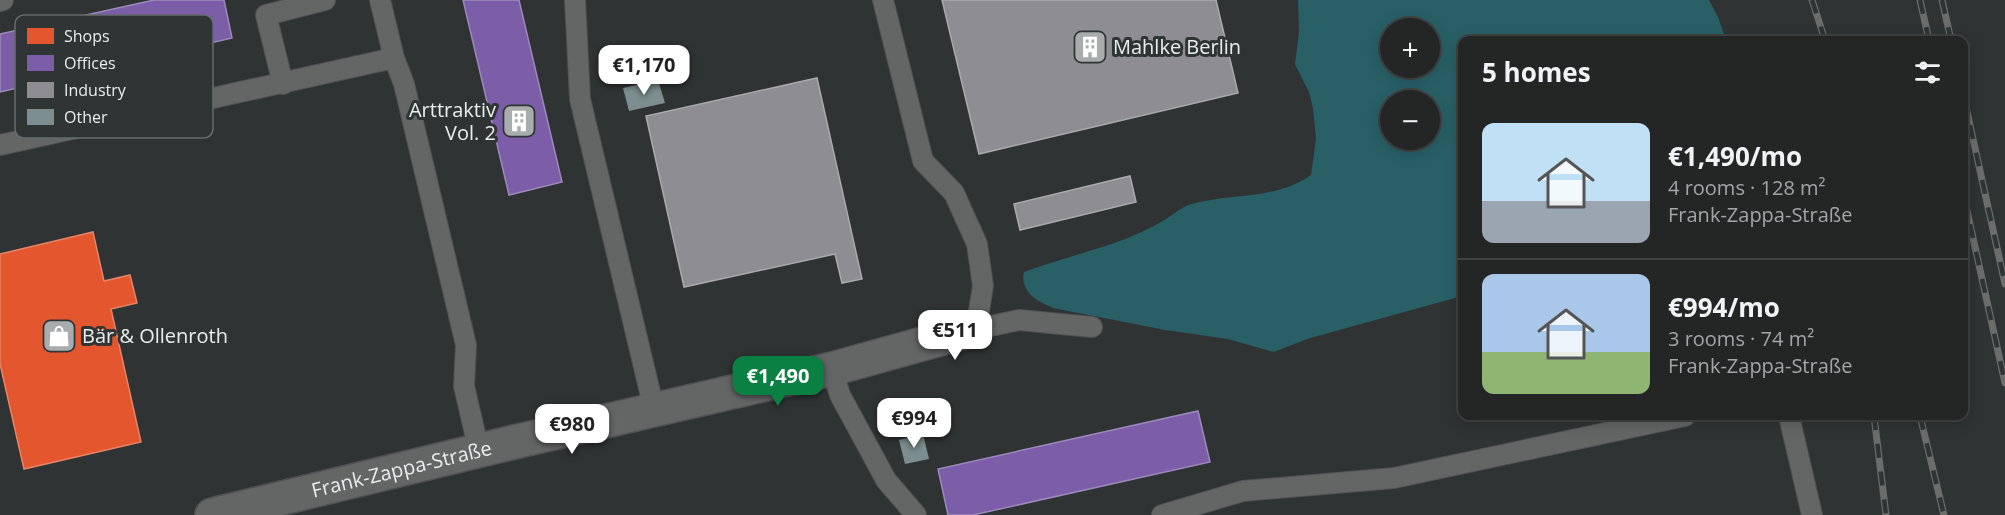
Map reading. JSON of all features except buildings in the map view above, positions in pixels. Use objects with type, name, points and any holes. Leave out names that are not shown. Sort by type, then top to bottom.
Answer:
[{"type":"street","name":"Frank-Zappa-Straße","points":[[212,515],[479,450],[832,369],[976,328]]},
{"type":"lane","points":[[283,84],[266,15],[325,0]]},
{"type":"lane","points":[[380,0],[394,58],[404,84],[466,345],[464,386],[479,450]]},
{"type":"lane","points":[[575,0],[580,99],[654,409]]},
{"type":"lane","points":[[883,0],[923,161],[954,193],[976,244],[983,286],[976,328],[1019,320],[1092,327]]},
{"type":"lane","points":[[213,99],[394,58]]},
{"type":"lane","points":[[0,146],[33,138]]},
{"type":"lane","points":[[832,369],[840,395],[886,480],[916,515]]},
{"type":"lane","points":[[1162,515],[1243,491],[1394,478],[1650,420]]},
{"type":"lane","points":[[1790,420],[1812,515]]},
{"type":"shaded area","points":[[1298,0],[1709,0],[1725,36],[1458,36],[1458,297],[1307,339],[1274,352],[1228,339],[1165,330],[1058,309],[1038,301],[1028,292],[1023,279],[1024,272],[1128,238],[1188,205],[1282,189],[1311,175],[1316,139],[1309,92],[1295,64],[1299,32]]},
{"type":"railway","points":[[1812,0],[1824,36]]},
{"type":"railway","points":[[1920,0],[1928,36]]},
{"type":"railway","points":[[1942,0],[1950,36]]},
{"type":"railway","points":[[1968,116],[2005,284]]},
{"type":"railway","points":[[1968,215],[2005,383]]},
{"type":"railway","points":[[1874,420],[1886,515]]},
{"type":"railway","points":[[1921,420],[1944,515]]},
{"type":"place","name":"Mahlke Berlin","points":[[1090,47]]},
{"type":"place","name":"Arttraktiv Vol. 2","points":[[519,121]]},
{"type":"place","name":"Bär & Ollenroth","points":[[59,336]]}]
